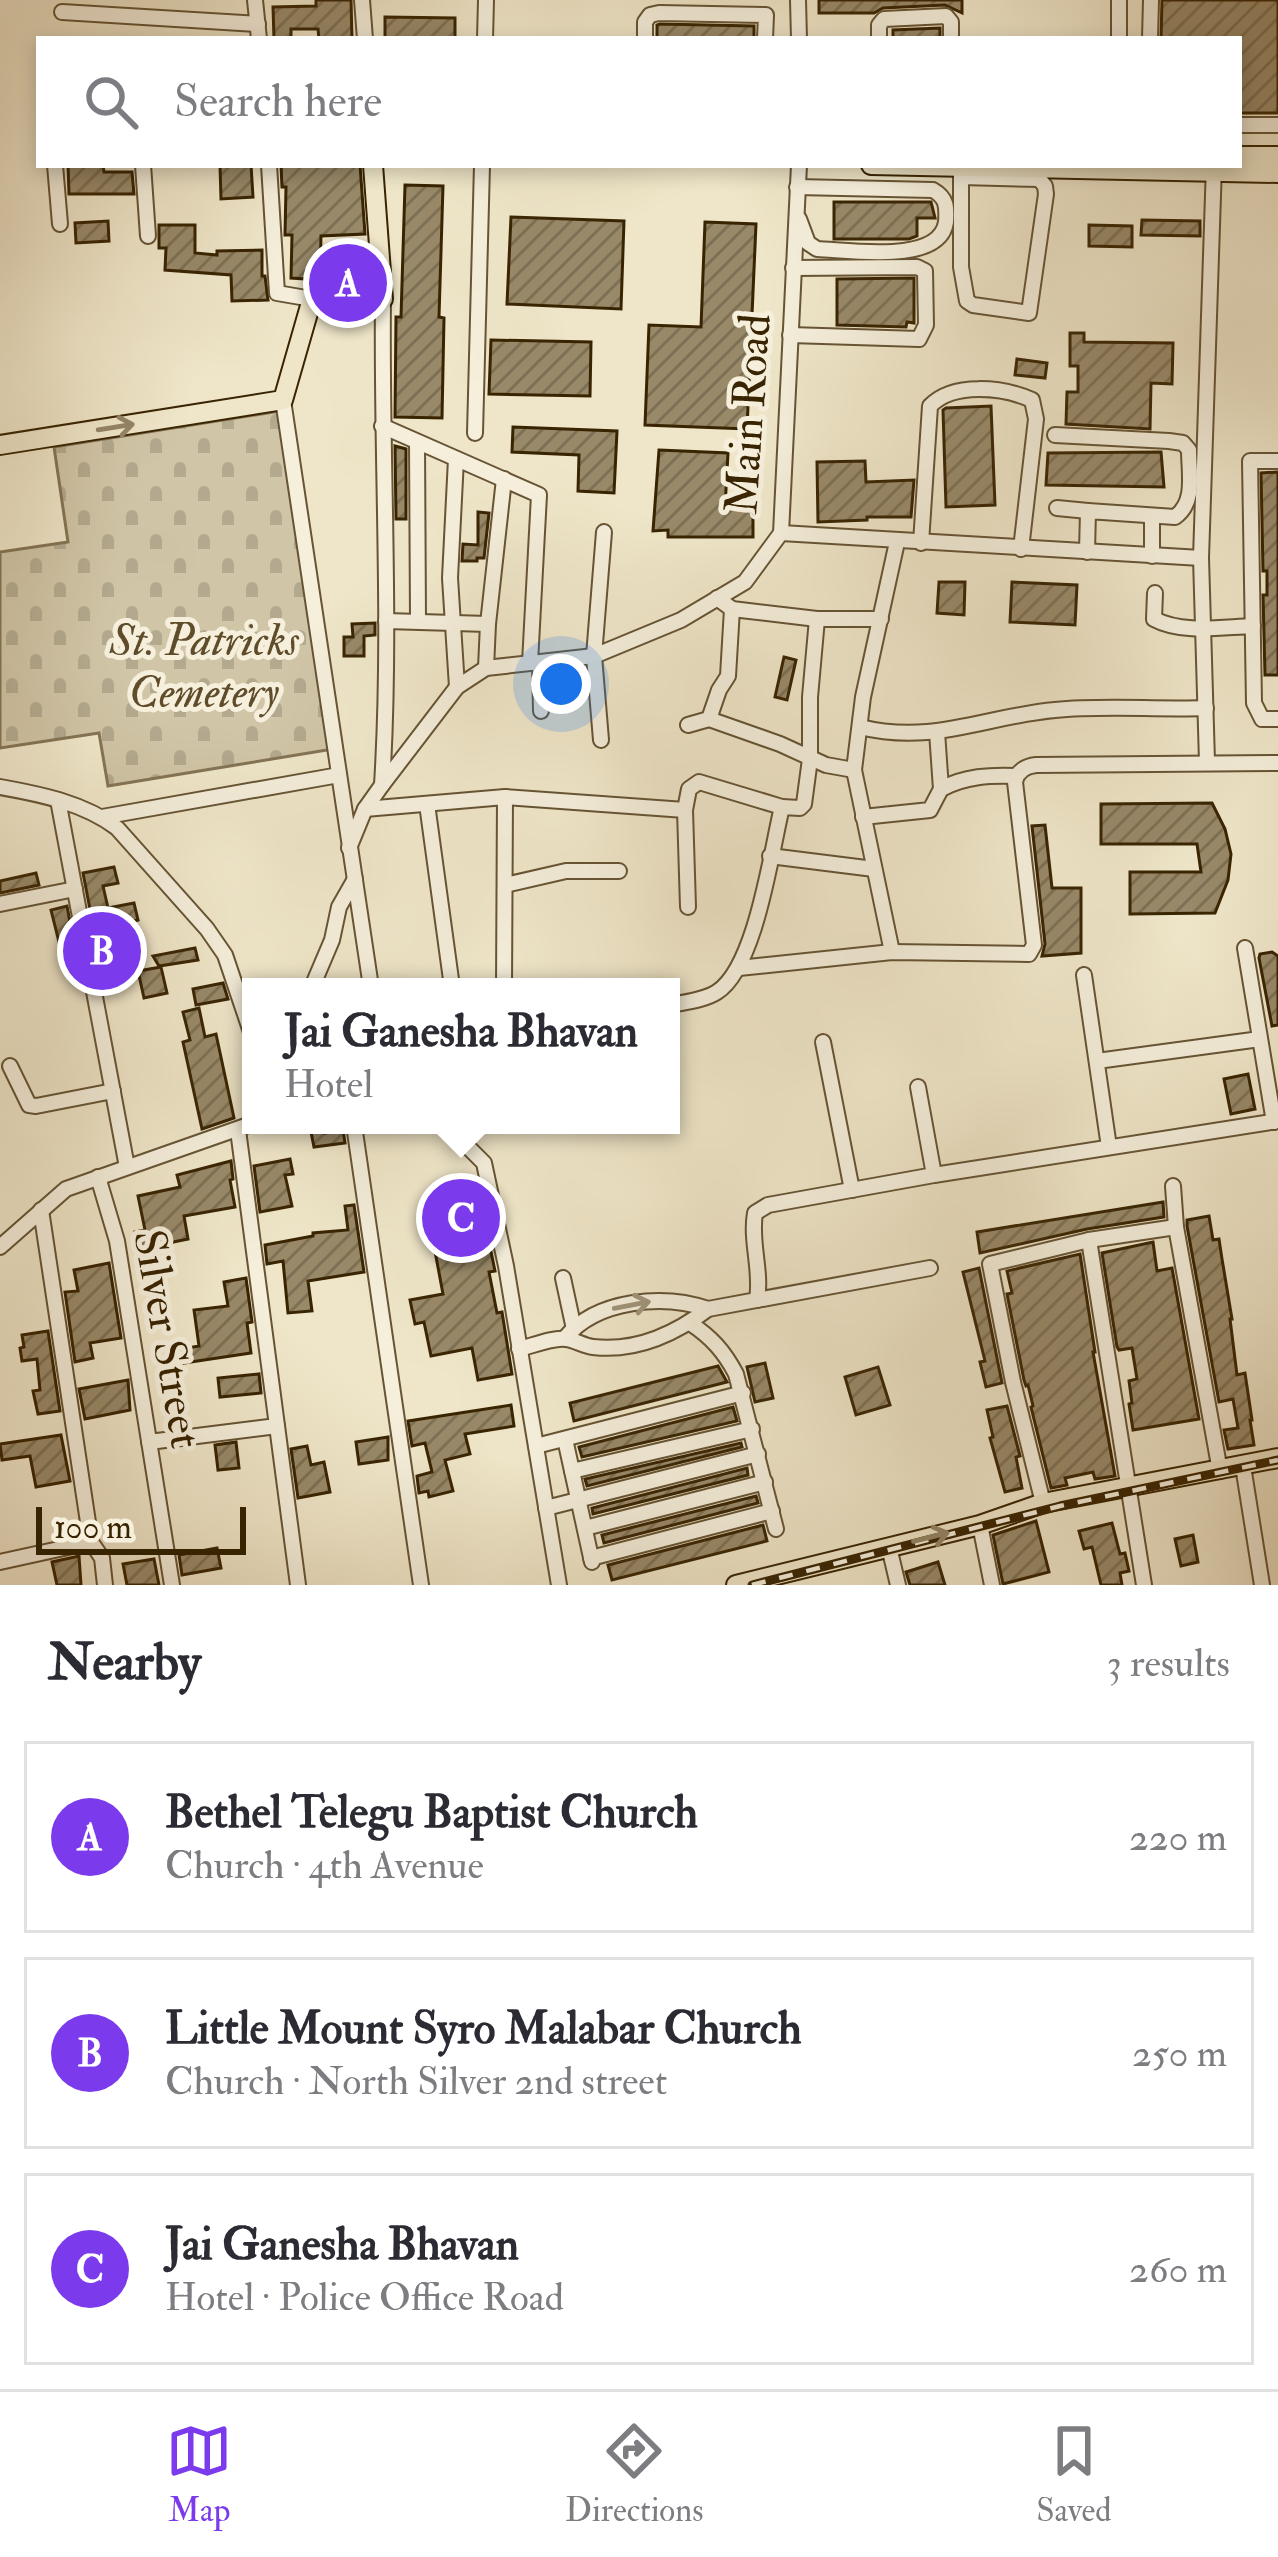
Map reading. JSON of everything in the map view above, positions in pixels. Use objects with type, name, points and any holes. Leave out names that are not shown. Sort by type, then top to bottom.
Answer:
[{"type":"main road","points":[[1242,156],[1278,156]]},
{"type":"main road","points":[[0,445],[283,400],[312,299],[332,303],[383,299],[373,168]]},
{"type":"main road","points":[[910,168],[1278,173]]},
{"type":"main road","points":[[736,1585],[980,1526],[1042,1503],[1278,1458]]},
{"type":"street","points":[[62,12],[97,8],[258,32],[255,0]]},
{"type":"street","points":[[362,0],[365,36]]},
{"type":"street","points":[[485,36],[486,0]]},
{"type":"street","points":[[798,0],[799,36]]},
{"type":"street","points":[[1119,0],[1119,36]]},
{"type":"street","points":[[1150,0],[1150,36]]},
{"type":"street","points":[[645,36],[645,22],[658,14],[766,15],[765,36]]},
{"type":"street","points":[[879,36],[884,19],[946,16],[951,36]]},
{"type":"street","points":[[1242,124],[1278,125]]},
{"type":"street","points":[[55,168],[60,224]]},
{"type":"street","points":[[143,168],[148,236]]},
{"type":"street","points":[[269,168],[277,293],[312,299]]},
{"type":"street","points":[[475,433],[482,168]]},
{"type":"street","name":"Main Road","points":[[349,848],[365,809],[457,687],[486,668],[594,656],[681,620],[745,583],[781,533],[799,168]]},
{"type":"street","points":[[1207,762],[1201,558],[1214,169]]},
{"type":"street","points":[[961,172],[1039,179],[1045,186],[1029,313],[967,301],[961,267],[961,172]]},
{"type":"street","points":[[796,214],[808,243],[817,248],[917,251],[937,242],[945,230],[947,206],[933,190],[797,187]]},
{"type":"street","points":[[790,335],[919,338],[926,325],[926,272],[917,267],[794,268]]},
{"type":"street","points":[[382,784],[387,698],[383,299]]},
{"type":"street","points":[[921,543],[930,406],[953,391],[1013,392],[1032,400],[1036,419],[1022,549]]},
{"type":"street","points":[[283,400],[370,978]]},
{"type":"street","points":[[382,426],[539,495],[535,662],[541,711]]},
{"type":"street","points":[[1055,435],[1183,443],[1190,450],[1189,502],[1175,517],[1057,508]]},
{"type":"street","points":[[417,442],[418,620]]},
{"type":"street","points":[[457,459],[450,578],[457,687]]},
{"type":"street","points":[[1278,461],[1250,461],[1254,703],[1262,719],[1278,719]]},
{"type":"street","points":[[486,668],[504,479]]},
{"type":"street","points":[[1087,552],[1088,511]]},
{"type":"street","points":[[1152,517],[1152,556]]},
{"type":"street","points":[[602,740],[594,656],[604,532]]},
{"type":"street","points":[[781,533],[1201,558]]},
{"type":"street","points":[[892,952],[854,770],[863,697],[897,542]]},
{"type":"street","points":[[1155,593],[1154,619],[1171,626],[1253,626]]},
{"type":"street","points":[[718,598],[732,609],[817,619],[881,619]]},
{"type":"street","points":[[710,719],[728,676],[732,609]]},
{"type":"street","points":[[688,907],[685,810],[689,789],[699,782],[782,807],[804,804],[817,619]]},
{"type":"street","points":[[386,621],[488,624]]},
{"type":"street","points":[[860,727],[881,732],[937,732],[1058,710],[1206,708]]},
{"type":"street","points":[[688,725],[710,719],[826,765],[854,770]]},
{"type":"street","points":[[863,817],[930,810],[941,789],[937,732]]},
{"type":"street","points":[[941,789],[978,776],[1016,776],[1036,765],[1278,763]]},
{"type":"street","points":[[102,817],[339,775]]},
{"type":"street","points":[[739,968],[892,952],[1024,956],[1033,950],[1016,776]]},
{"type":"street","points":[[0,787],[58,800],[102,817],[146,858],[216,942],[242,1005]]},
{"type":"street","points":[[365,809],[505,797],[685,810]]},
{"type":"street","points":[[504,978],[505,797]]},
{"type":"street","points":[[58,800],[127,1167]]},
{"type":"street","points":[[427,804],[451,978]]},
{"type":"street","points":[[680,1003],[716,993],[739,968],[757,916],[782,807]]},
{"type":"street","points":[[770,856],[874,869]]},
{"type":"street","points":[[505,885],[566,871],[620,871]]},
{"type":"street","points":[[316,978],[332,940],[338,907],[355,879]]},
{"type":"street","points":[[0,904],[75,889]]},
{"type":"street","points":[[757,1300],[760,1275],[753,1225],[755,1213],[768,1205],[934,1174],[1276,1122],[1270,1055],[1260,1039],[1245,948]]},
{"type":"street","points":[[1084,975],[1109,1148]]},
{"type":"street","points":[[1097,1061],[1260,1039]]},
{"type":"street","points":[[823,1042],[852,1190]]},
{"type":"street","points":[[10,1066],[29,1105],[113,1091]]},
{"type":"street","points":[[917,1087],[934,1174]]},
{"type":"street","points":[[0,1247],[66,1189],[242,1128]]},
{"type":"street","points":[[246,1134],[298,1585]]},
{"type":"street","points":[[355,1134],[421,1585]]},
{"type":"street","points":[[455,1134],[484,1163],[559,1585]]},
{"type":"street","name":"Silver Street","points":[[98,1177],[117,1241],[172,1585]]},
{"type":"street","points":[[1173,1186],[1176,1227],[1220,1471]]},
{"type":"street","points":[[41,1210],[91,1542],[102,1558],[105,1585]]},
{"type":"street","points":[[1042,1503],[990,1264],[1089,1240],[1176,1227]]},
{"type":"street","points":[[1089,1240],[1144,1585]]},
{"type":"street","points":[[569,1334],[595,1347],[616,1348],[661,1338],[708,1309],[930,1268]]},
{"type":"street","points":[[563,1278],[569,1334]]},
{"type":"street","points":[[519,1348],[569,1334],[592,1316],[646,1301],[688,1302],[708,1309]]},
{"type":"street","points":[[690,1323],[724,1351],[743,1393],[776,1528]]},
{"type":"street","points":[[536,1446],[743,1393]]},
{"type":"street","points":[[149,1442],[277,1426]]},
{"type":"street","points":[[572,1471],[752,1429]]},
{"type":"street","points":[[565,1438],[592,1561],[772,1511]]},
{"type":"street","points":[[546,1508],[758,1454]]},
{"type":"street","points":[[1243,1466],[1262,1585]]},
{"type":"street","points":[[585,1528],[765,1482]]},
{"type":"street","points":[[980,1526],[992,1585]]},
{"type":"street","points":[[0,1562],[91,1542]]},
{"type":"street","points":[[889,1547],[898,1585]]},
{"type":"green space","name":"St. Patricks Cemetery","points":[[280,411],[333,749],[108,786],[99,733],[0,748],[0,552],[68,542],[54,447]]},
{"type":"building","points":[[316,0],[351,0],[352,36],[319,36],[318,29],[291,29],[291,36],[274,36],[273,7],[316,6]]},
{"type":"building","points":[[819,0],[962,0],[962,13],[945,5],[819,13]]},
{"type":"building","points":[[1162,0],[1278,0],[1278,113],[1242,113],[1242,36],[1161,36]]},
{"type":"building","points":[[385,17],[455,18],[455,36],[385,36]]},
{"type":"building","points":[[657,25],[754,26],[754,36],[657,36]]},
{"type":"building","points":[[940,28],[940,36],[893,36],[893,30]]},
{"type":"building","points":[[68,168],[132,172],[134,194],[69,194]]},
{"type":"building","points":[[220,168],[251,168],[253,197],[221,199]]},
{"type":"building","points":[[281,168],[360,168],[365,234],[321,236],[320,280],[291,278],[292,235],[285,235],[286,187],[282,187]]},
{"type":"building","points":[[405,185],[443,186],[442,418],[395,417]]},
{"type":"building","points":[[834,202],[931,202],[935,218],[917,218],[917,236],[909,239],[834,239]]},
{"type":"building","points":[[511,217],[624,221],[621,309],[507,304]]},
{"type":"building","points":[[1142,220],[1200,221],[1200,236],[1141,235]]},
{"type":"building","points":[[108,221],[109,241],[76,243],[75,223]]},
{"type":"building","points":[[705,222],[756,224],[747,429],[645,425],[649,325],[701,327]]},
{"type":"building","points":[[159,225],[195,225],[195,253],[262,250],[268,300],[232,301],[231,275],[165,270],[166,248],[159,248]]},
{"type":"building","points":[[1089,225],[1132,226],[1132,247],[1089,246]]},
{"type":"building","points":[[914,278],[914,323],[907,322],[906,327],[837,325],[837,279]]},
{"type":"building","points":[[1070,333],[1084,333],[1084,342],[1173,343],[1172,384],[1151,383],[1150,429],[1066,424],[1067,392],[1078,392],[1078,366],[1070,366]]},
{"type":"building","points":[[491,340],[591,342],[590,396],[489,394]]},
{"type":"building","points":[[1017,359],[1047,363],[1045,378],[1015,375]]},
{"type":"building","points":[[991,406],[995,505],[946,507],[943,410]]},
{"type":"building","points":[[513,427],[617,431],[614,493],[578,491],[579,455],[512,452]]},
{"type":"building","points":[[395,446],[406,449],[406,519],[396,519]]},
{"type":"building","points":[[659,450],[728,453],[725,508],[753,507],[753,537],[668,537],[668,530],[653,531]]},
{"type":"building","points":[[1161,452],[1164,487],[1046,485],[1048,453]]},
{"type":"building","points":[[865,461],[866,482],[914,480],[911,517],[818,522],[817,462]]},
{"type":"building","points":[[1278,472],[1278,675],[1265,675],[1267,571],[1263,571],[1261,473]]},
{"type":"building","points":[[478,512],[489,513],[484,558],[462,561],[463,544],[478,545]]},
{"type":"building","points":[[939,582],[965,582],[964,615],[937,613]]},
{"type":"building","points":[[1012,582],[1077,585],[1075,625],[1010,622]]},
{"type":"building","points":[[375,623],[375,635],[364,636],[364,656],[344,656],[344,637],[353,637],[352,624]]},
{"type":"building","points":[[784,657],[796,660],[787,700],[775,697]]},
{"type":"building","points":[[1212,803],[1231,854],[1228,880],[1215,913],[1130,914],[1130,872],[1201,872],[1197,844],[1101,844],[1101,804]]},
{"type":"building","points":[[1045,825],[1052,888],[1081,888],[1081,953],[1042,956],[1045,944],[1032,826]]},
{"type":"building","points":[[114,867],[118,883],[103,886],[108,908],[134,903],[138,920],[94,930],[83,873]]},
{"type":"building","points":[[36,873],[39,885],[0,893],[0,881]]},
{"type":"building","points":[[67,906],[76,955],[63,958],[51,910]]},
{"type":"building","points":[[195,948],[198,960],[159,966],[153,956]]},
{"type":"building","points":[[1272,952],[1278,956],[1278,1025],[1272,1026],[1259,958]]},
{"type":"building","points":[[161,967],[167,993],[144,998],[138,971]]},
{"type":"building","points":[[223,983],[228,999],[196,1005],[193,989]]},
{"type":"building","points":[[199,1008],[205,1037],[216,1034],[234,1118],[202,1129],[183,1042],[190,1040],[183,1012]]},
{"type":"building","points":[[1248,1074],[1255,1109],[1231,1114],[1224,1079]]},
{"type":"building","points":[[311,1134],[344,1134],[345,1143],[314,1147]]},
{"type":"building","points":[[290,1159],[293,1174],[285,1175],[292,1206],[260,1212],[254,1166]]},
{"type":"building","points":[[231,1161],[235,1207],[184,1216],[188,1239],[139,1249],[135,1232],[145,1230],[138,1196],[180,1187],[177,1175]]},
{"type":"building","points":[[1163,1202],[1164,1217],[980,1253],[977,1232]]},
{"type":"building","points":[[354,1205],[364,1272],[308,1281],[312,1311],[288,1313],[283,1261],[267,1264],[265,1245],[348,1230],[345,1206]]},
{"type":"building","points":[[1209,1216],[1213,1240],[1219,1239],[1237,1375],[1245,1373],[1252,1420],[1254,1445],[1228,1449],[1224,1430],[1238,1428],[1233,1399],[1219,1402],[1187,1226],[1187,1220]]},
{"type":"building","points":[[473,1222],[478,1249],[490,1247],[495,1271],[489,1272],[497,1313],[502,1312],[512,1374],[478,1380],[472,1348],[431,1356],[424,1322],[415,1324],[410,1300],[443,1294],[431,1230]]},
{"type":"building","points":[[1153,1242],[1157,1271],[1172,1268],[1199,1419],[1133,1430],[1129,1381],[1137,1379],[1132,1348],[1117,1347],[1102,1253]]},
{"type":"building","points":[[1080,1254],[1115,1476],[1095,1479],[1093,1472],[1065,1478],[1067,1485],[1051,1488],[1024,1380],[1007,1271]]},
{"type":"building","points":[[109,1263],[121,1338],[90,1343],[93,1358],[75,1362],[65,1292],[78,1291],[74,1270]]},
{"type":"building","points":[[979,1268],[1002,1383],[986,1387],[980,1362],[985,1361],[963,1272]]},
{"type":"building","points":[[246,1278],[251,1353],[184,1363],[182,1349],[199,1346],[194,1310],[228,1306],[224,1282]]},
{"type":"building","points":[[48,1331],[60,1411],[38,1414],[33,1391],[40,1390],[37,1359],[22,1361],[20,1348],[24,1347],[22,1335]]},
{"type":"building","points":[[765,1363],[773,1398],[755,1402],[747,1367]]},
{"type":"building","points":[[718,1366],[727,1382],[574,1421],[570,1403]]},
{"type":"building","points":[[878,1367],[890,1405],[856,1415],[845,1377]]},
{"type":"building","points":[[259,1374],[261,1393],[220,1397],[218,1378]]},
{"type":"building","points":[[128,1380],[130,1410],[85,1419],[79,1389]]},
{"type":"building","points":[[511,1405],[514,1426],[465,1434],[470,1454],[445,1460],[453,1491],[429,1497],[428,1491],[419,1493],[417,1476],[432,1472],[425,1443],[412,1446],[408,1421]]},
{"type":"building","points":[[1007,1406],[1020,1456],[1016,1457],[1022,1488],[1005,1492],[987,1410]]},
{"type":"building","points":[[733,1407],[737,1421],[582,1457],[579,1447]]},
{"type":"building","points":[[61,1435],[70,1481],[36,1487],[30,1456],[2,1460],[0,1444]]},
{"type":"building","points":[[388,1437],[388,1460],[359,1464],[356,1442]]},
{"type":"building","points":[[236,1442],[239,1468],[218,1470],[215,1445]]},
{"type":"building","points":[[741,1443],[742,1447],[587,1486],[585,1479]]},
{"type":"building","points":[[307,1446],[311,1465],[324,1462],[330,1492],[298,1498],[291,1449]]},
{"type":"building","points":[[747,1468],[748,1475],[593,1514],[592,1508]]},
{"type":"building","points":[[756,1496],[758,1503],[604,1543],[602,1535]]},
{"type":"building","points":[[1036,1521],[1049,1572],[1003,1584],[993,1535]]},
{"type":"building","points":[[1112,1523],[1129,1571],[1120,1573],[1122,1585],[1101,1585],[1092,1547],[1084,1549],[1079,1531]]},
{"type":"building","points":[[763,1525],[767,1541],[612,1580],[608,1565]]},
{"type":"building","points":[[1193,1535],[1198,1562],[1181,1566],[1175,1539]]},
{"type":"building","points":[[217,1548],[221,1568],[182,1575],[179,1555]]},
{"type":"building","points":[[79,1556],[81,1585],[57,1585],[52,1562]]},
{"type":"building","points":[[154,1559],[159,1585],[127,1585],[123,1564]]},
{"type":"building","points":[[938,1562],[945,1585],[910,1585],[906,1572]]},
{"type":"railway","points":[[752,1585],[1060,1506],[1278,1460]]},
{"type":"place","name":"Bethel Telegu Baptist Church","points":[[348,283]]},
{"type":"place","name":"Little Mount Syro Malabar Church","points":[[102,951]]},
{"type":"place","name":"Jai Ganesha Bhavan","points":[[461,1218]]}]
